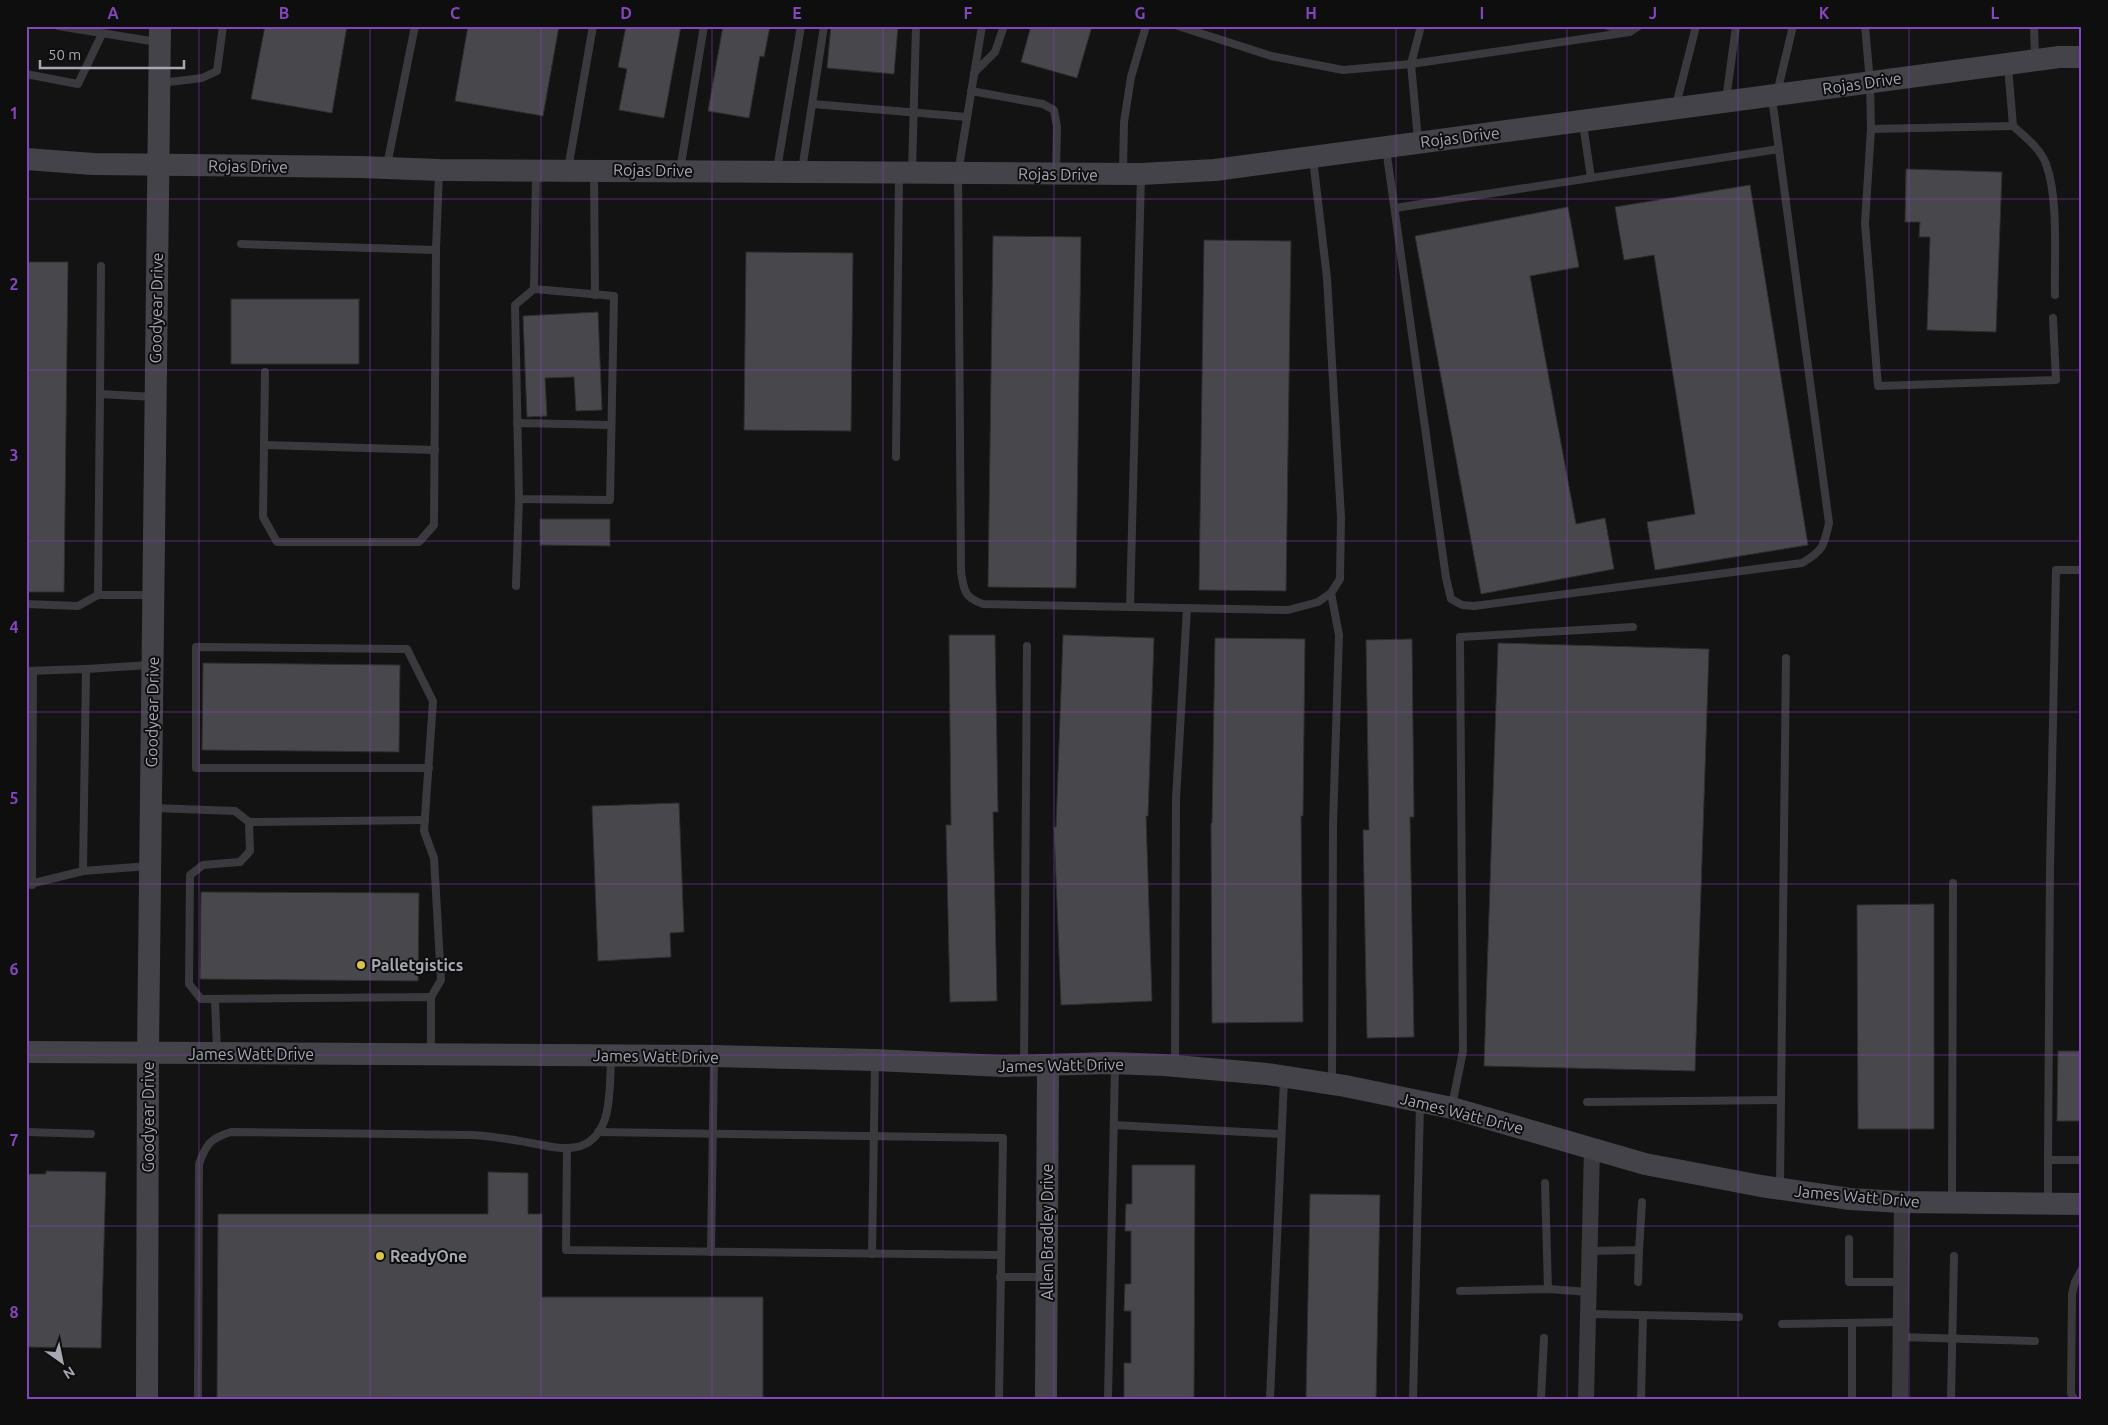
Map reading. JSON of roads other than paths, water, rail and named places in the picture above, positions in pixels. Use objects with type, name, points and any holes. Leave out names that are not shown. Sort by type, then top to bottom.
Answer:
[{"type":"street","name":"Goodyear Drive","points":[[147,1399],[148,1051],[159,34]]},
{"type":"street","name":"Rojas Drive","points":[[26,159],[93,164],[387,167],[439,170],[568,169],[1132,174],[1215,170],[2035,60],[2082,57]]},
{"type":"street","name":"James Watt Drive","points":[[26,1052],[116,1053],[148,1051],[183,1054],[714,1056],[1024,1066],[1116,1063],[1175,1066],[1284,1076],[1452,1108],[1645,1164],[1780,1189],[1850,1199],[1902,1202],[2082,1204]]},
{"type":"street","name":"Allen Bradley Drive","points":[[1046,1399],[1048,1066]]},
{"type":"street","points":[[1586,1399],[1592,1149]]},
{"type":"street","points":[[1900,1399],[1902,1202]]},
{"type":"lane","points":[[58,26],[102,34],[159,34]]},
{"type":"lane","points":[[159,84],[202,78],[217,71],[224,26]]},
{"type":"lane","points":[[387,167],[415,26]]},
{"type":"lane","points":[[568,169],[593,26]]},
{"type":"lane","points":[[680,170],[704,26]]},
{"type":"lane","points":[[777,171],[801,26]]},
{"type":"lane","points":[[802,172],[824,26]]},
{"type":"lane","points":[[896,457],[905,173],[913,112],[916,26]]},
{"type":"lane","points":[[982,26],[958,173],[962,572],[964,591],[971,600],[983,604],[1288,610],[1318,602],[1331,593],[1340,579],[1341,517],[1327,278],[1313,157]]},
{"type":"lane","points":[[974,73],[995,52],[1004,26]]},
{"type":"lane","points":[[1130,607],[1132,174],[1124,122],[1131,77],[1146,26]]},
{"type":"lane","points":[[1178,26],[1271,56],[1343,70],[1411,64],[1630,32],[1639,26]]},
{"type":"lane","points":[[1418,143],[1411,64],[1421,26]]},
{"type":"lane","points":[[1608,26],[1630,32]]},
{"type":"lane","points":[[1675,109],[1696,26]]},
{"type":"lane","points":[[1726,102],[1736,26]]},
{"type":"lane","points":[[1386,148],[1446,578],[1451,599],[1462,605],[1474,606],[1802,563],[1818,554],[1825,540],[1828,523],[1779,149],[1774,96],[1793,26]]},
{"type":"lane","points":[[1865,26],[1870,82],[1871,129],[1865,223],[1878,386],[2056,380],[2053,318]]},
{"type":"lane","points":[[2034,26],[2035,60]]},
{"type":"lane","points":[[26,74],[78,84],[102,34]]},
{"type":"lane","points":[[2008,64],[2013,126],[2036,149],[2046,163],[2053,199],[2055,295]]},
{"type":"lane","points":[[971,91],[1043,104],[1054,110],[1057,127],[1056,174]]},
{"type":"lane","points":[[812,104],[967,117]]},
{"type":"lane","points":[[1582,122],[1591,178]]},
{"type":"lane","points":[[1871,129],[2013,126]]},
{"type":"lane","points":[[1395,208],[1779,149]]},
{"type":"lane","points":[[534,289],[536,169]]},
{"type":"lane","points":[[265,372],[263,517],[277,542],[419,542],[434,525],[436,250],[439,170]]},
{"type":"lane","points":[[594,170],[595,295]]},
{"type":"lane","points":[[241,244],[436,250]]},
{"type":"lane","points":[[98,594],[101,266]]},
{"type":"lane","points":[[516,586],[519,499],[514,305],[534,289],[614,296],[610,500],[519,499]]},
{"type":"lane","points":[[100,394],[155,397]]},
{"type":"lane","points":[[517,423],[611,424]]},
{"type":"lane","points":[[264,445],[435,450]]},
{"type":"lane","points":[[2048,1203],[2050,870],[2056,570],[2082,570]]},
{"type":"lane","points":[[1331,593],[1339,635],[1333,825],[1332,1084]]},
{"type":"lane","points":[[26,604],[78,606],[98,594],[153,595]]},
{"type":"lane","points":[[1175,1066],[1176,799],[1187,608]]},
{"type":"lane","points":[[1452,1108],[1463,1051],[1460,637],[1634,627]]},
{"type":"lane","points":[[1024,1066],[1027,646]]},
{"type":"lane","points":[[428,768],[196,768],[196,647],[407,649],[433,701],[424,831],[434,858],[441,980],[431,997],[431,1055]]},
{"type":"lane","points":[[1780,1189],[1786,658]]},
{"type":"lane","points":[[150,866],[83,871],[29,885],[30,671],[152,665]]},
{"type":"lane","points":[[83,871],[86,669]]},
{"type":"lane","points":[[151,808],[235,811],[250,822],[425,820]]},
{"type":"lane","points":[[250,822],[250,851],[240,862],[203,865],[190,875],[189,984],[201,999],[431,997]]},
{"type":"lane","points":[[1952,1204],[1953,883]]},
{"type":"lane","points":[[215,1000],[217,1054]]},
{"type":"lane","points":[[198,1399],[199,1164],[205,1148],[217,1136],[231,1132],[473,1135],[494,1136],[566,1149],[587,1143],[598,1132],[605,1118],[609,1098],[611,1056]]},
{"type":"lane","points":[[711,1252],[714,1056]]},
{"type":"lane","points":[[872,1254],[875,1060]]},
{"type":"lane","points":[[1108,1399],[1116,1063]]},
{"type":"lane","points":[[1270,1399],[1284,1076]]},
{"type":"lane","points":[[1587,1102],[1781,1100]]},
{"type":"lane","points":[[1413,1399],[1420,1102]]},
{"type":"lane","points":[[1114,1125],[1281,1134]]},
{"type":"lane","points":[[26,1132],[91,1134]]},
{"type":"lane","points":[[598,1132],[1003,1138],[999,1399]]},
{"type":"lane","points":[[566,1149],[566,1250],[1001,1255]]},
{"type":"lane","points":[[2048,1160],[2082,1160]]},
{"type":"lane","points":[[1545,1183],[1548,1289]]},
{"type":"lane","points":[[1638,1282],[1642,1202]]},
{"type":"lane","points":[[1850,1239],[1849,1282],[1901,1282]]},
{"type":"lane","points":[[1590,1251],[1639,1250]]},
{"type":"lane","points":[[1951,1399],[1954,1256]]},
{"type":"lane","points":[[2074,1399],[2071,1393],[2072,1294],[2075,1282],[2082,1269]]},
{"type":"lane","points":[[1000,1277],[1046,1277]]},
{"type":"lane","points":[[1460,1292],[1548,1289],[1590,1292]]},
{"type":"lane","points":[[1589,1314],[1739,1317]]},
{"type":"lane","points":[[1641,1399],[1643,1316]]},
{"type":"lane","points":[[1782,1324],[1852,1323],[1952,1337],[2035,1341]]},
{"type":"lane","points":[[1852,1323],[1852,1399]]},
{"type":"lane","points":[[1541,1399],[1544,1338]]},
{"type":"place","name":"Palletgistics","points":[[361,965]]},
{"type":"place","name":"ReadyOne","points":[[380,1256]]}]
